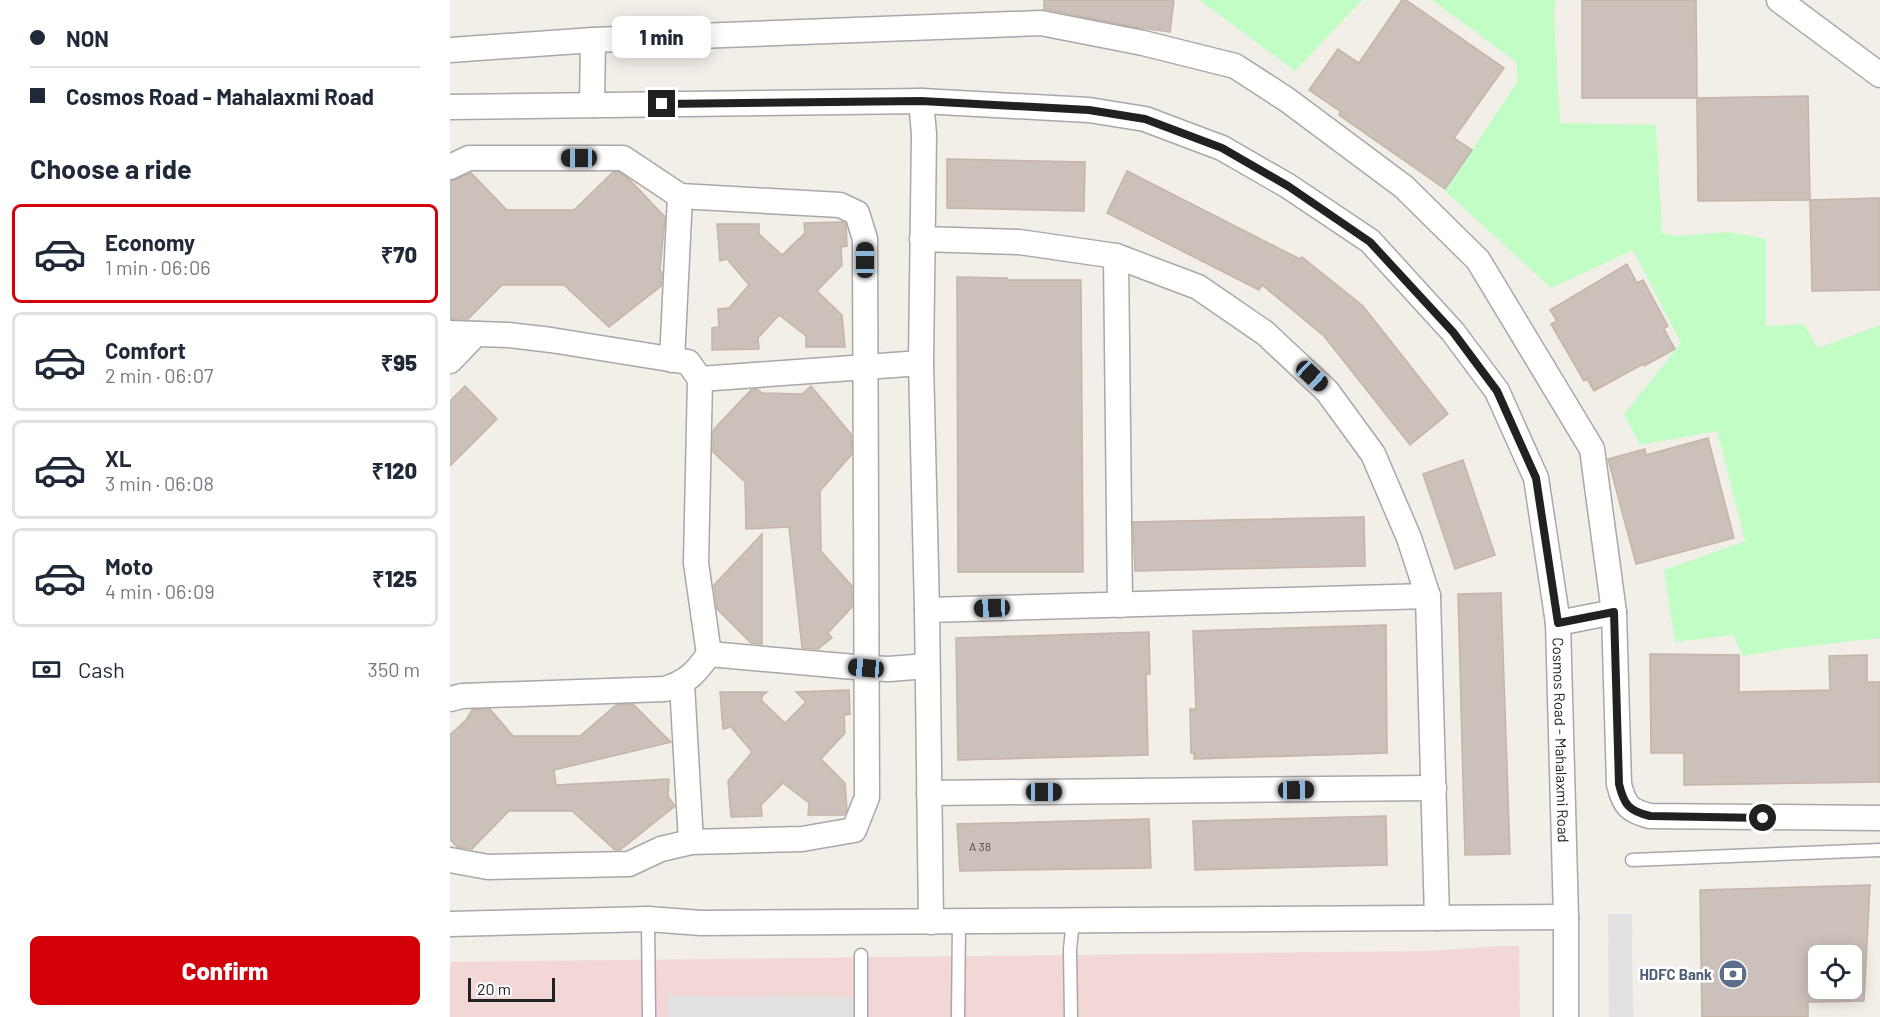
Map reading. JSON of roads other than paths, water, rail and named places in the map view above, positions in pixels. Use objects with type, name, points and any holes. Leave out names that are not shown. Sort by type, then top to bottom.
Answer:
[{"type":"street","points":[[1779,0],[1880,75]]},
{"type":"street","points":[[450,50],[593,40],[1041,22],[1143,43],[1235,66],[1286,99],[1404,187],[1478,260],[1592,449],[1614,612],[1619,784],[1623,801],[1636,812],[1650,816],[1880,818]]},
{"type":"street","points":[[592,105],[593,40]]},
{"type":"street","points":[[921,101],[924,134],[921,363],[931,922]]},
{"type":"street","name":"Cosmos Road - Mahalaxmi Road","points":[[450,107],[921,101],[1089,110],[1145,119],[1222,148],[1288,186],[1370,242],[1453,332],[1497,391],[1536,478],[1558,623],[1566,917],[1566,1017]]},
{"type":"street","points":[[450,167],[469,158],[623,158],[680,196],[840,205],[858,213],[865,239],[867,797],[854,830],[802,839],[691,842],[661,849],[629,864],[488,867],[450,860]]},
{"type":"street","points":[[672,360],[680,196]]},
{"type":"street","points":[[922,239],[1019,242],[1116,256],[1198,286],[1265,333],[1327,390],[1372,454],[1409,538],[1428,596],[1437,918]]},
{"type":"street","points":[[1116,256],[1120,605]]},
{"type":"street","points":[[450,333],[551,340],[688,362],[700,379],[696,563],[709,654],[698,669],[682,684],[666,689],[462,696],[450,699]]},
{"type":"street","points":[[450,361],[476,334]]},
{"type":"street","points":[[700,379],[921,363]]},
{"type":"street","points":[[927,610],[1428,596]]},
{"type":"street","points":[[1558,623],[1614,612]]},
{"type":"street","points":[[709,654],[866,668],[927,666]]},
{"type":"street","points":[[682,684],[691,842]]},
{"type":"street","points":[[929,793],[1434,788]]},
{"type":"street","points":[[450,924],[648,919],[700,924],[1566,917]]},
{"type":"lane","points":[[1632,860],[1880,850]]},
{"type":"lane","points":[[648,919],[649,1017]]},
{"type":"lane","points":[[1071,1017],[1070,950],[1073,921]]},
{"type":"lane","points":[[958,1017],[959,922]]},
{"type":"lane","points":[[861,955],[861,1017]]},
{"type":"place","name":"HDFC Bank","points":[[1733,974]]}]
